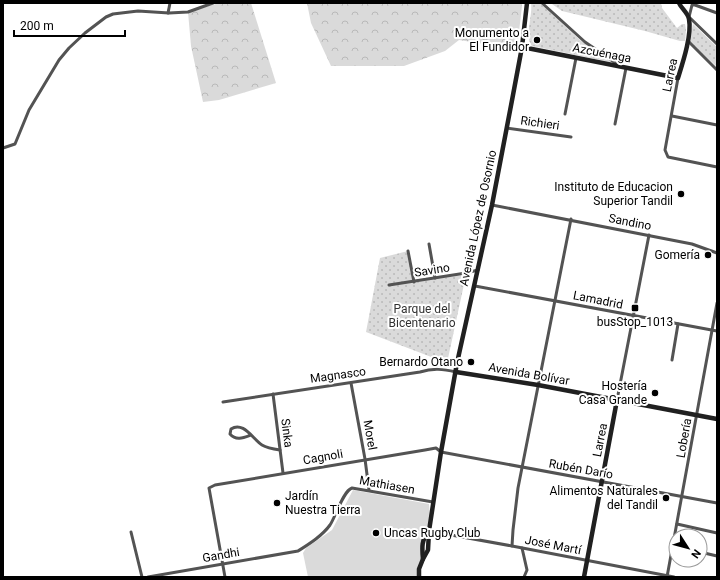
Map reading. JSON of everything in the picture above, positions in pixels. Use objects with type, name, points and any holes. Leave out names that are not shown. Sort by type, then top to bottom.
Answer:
[{"type":"main road","name":"Avenida López de Osornio","points":[[419,577],[419,568],[423,559],[422,544],[424,537],[429,531],[441,452],[456,372],[507,128],[522,47],[527,3]]},
{"type":"main road","points":[[679,3],[689,17]]},
{"type":"main road","name":"Larrea","points":[[678,78],[688,41],[689,17]]},
{"type":"main road","name":"Azcuénaga","points":[[522,47],[678,78]]},
{"type":"main road","name":"Avenida Bolívar","points":[[456,372],[538,385],[717,419]]},
{"type":"main road","name":"Larrea","points":[[584,577],[618,400]]},
{"type":"street","points":[[168,13],[170,3]]},
{"type":"street","points":[[3,148],[15,144],[29,110],[59,60],[68,48],[85,32],[113,14],[138,11],[168,13],[188,12],[212,3]]},
{"type":"street","points":[[542,3],[585,42],[623,67],[615,124]]},
{"type":"street","points":[[717,13],[692,5],[689,17],[717,44]]},
{"type":"street","points":[[688,41],[717,70]]},
{"type":"street","points":[[565,114],[576,58]]},
{"type":"street","name":"Larrea","points":[[678,78],[665,150],[666,155],[668,157],[717,167]]},
{"type":"street","points":[[672,116],[717,125]]},
{"type":"street","name":"Richieri","points":[[507,128],[571,137]]},
{"type":"street","name":"Sandino","points":[[492,205],[692,244],[717,253]]},
{"type":"street","points":[[512,546],[522,467],[571,220]]},
{"type":"street","name":"Larrea","points":[[618,400],[649,235]]},
{"type":"street","points":[[429,244],[435,278]]},
{"type":"street","points":[[408,251],[414,282]]},
{"type":"street","name":"Savino","points":[[389,285],[478,270]]},
{"type":"street","name":"Lamadrid","points":[[475,286],[717,332]]},
{"type":"street","name":"Lobería","points":[[676,528],[717,303]]},
{"type":"street","points":[[672,360],[678,324]]},
{"type":"street","name":"Magnasco","points":[[223,402],[435,369],[444,369],[456,372]]},
{"type":"street","name":"Morel","points":[[351,383],[369,490]]},
{"type":"street","name":"Sinka","points":[[273,394],[283,473]]},
{"type":"street","points":[[251,435],[237,439],[233,438],[230,434],[231,429],[234,426],[240,426],[266,447],[280,450]]},
{"type":"street","name":"Cagnoli","points":[[223,563],[209,488],[215,485],[365,459],[436,448],[441,452]]},
{"type":"street","name":"Rubén Darío","points":[[441,452],[717,503]]},
{"type":"street","name":"Mathiasen","points":[[298,551],[318,537],[330,525],[349,489],[369,490],[433,502]]},
{"type":"street","points":[[677,524],[717,533]]},
{"type":"street","name":"José Martí","points":[[429,531],[674,577]]},
{"type":"street","points":[[132,532],[142,577]]},
{"type":"street","points":[[522,548],[527,570],[524,577]]},
{"type":"street","name":"Gandhi","points":[[148,577],[298,551]]},
{"type":"street","points":[[223,563],[225,577]]},
{"type":"green space","points":[[219,3],[251,3],[276,83],[219,100],[203,102],[191,46],[188,12]]},
{"type":"green space","points":[[307,3],[522,3],[522,6],[517,49],[459,40],[445,51],[404,66],[331,66],[311,23]]},
{"type":"green space","points":[[531,3],[540,3],[580,40],[615,63],[532,46],[529,38]]},
{"type":"green space","points":[[661,3],[662,8],[677,28],[682,24],[685,24],[685,41],[562,11],[552,4]]},
{"type":"green space","points":[[693,24],[717,47],[717,67],[689,41]]},
{"type":"green space","name":"Parque del Bicentenario","points":[[408,251],[414,281],[466,275],[447,363],[366,332],[380,258]]},
{"type":"green space","name":"Uncas Rugby Club","points":[[353,490],[429,504],[430,515],[427,529],[423,537],[421,559],[417,577],[308,577],[303,553],[306,548],[332,530]]},
{"type":"place","name":"Monumento a El Fundidor","points":[[537,40]]},
{"type":"place","name":"Instituto de Educacion Superior Tandil","points":[[681,194]]},
{"type":"place","name":"Gomería","points":[[708,255]]},
{"type":"place","name":"busStop_1013","points":[[635,308]]},
{"type":"place","name":"Bernardo Otano","points":[[471,362]]},
{"type":"place","name":"Hostería Casa Grande","points":[[655,393]]},
{"type":"place","name":"Alimentos Naturales del Tandil","points":[[666,498]]},
{"type":"place","name":"Jardín Nuestra Tierra","points":[[277,503]]},
{"type":"place","name":"Uncas Rugby Club","points":[[376,533]]}]
